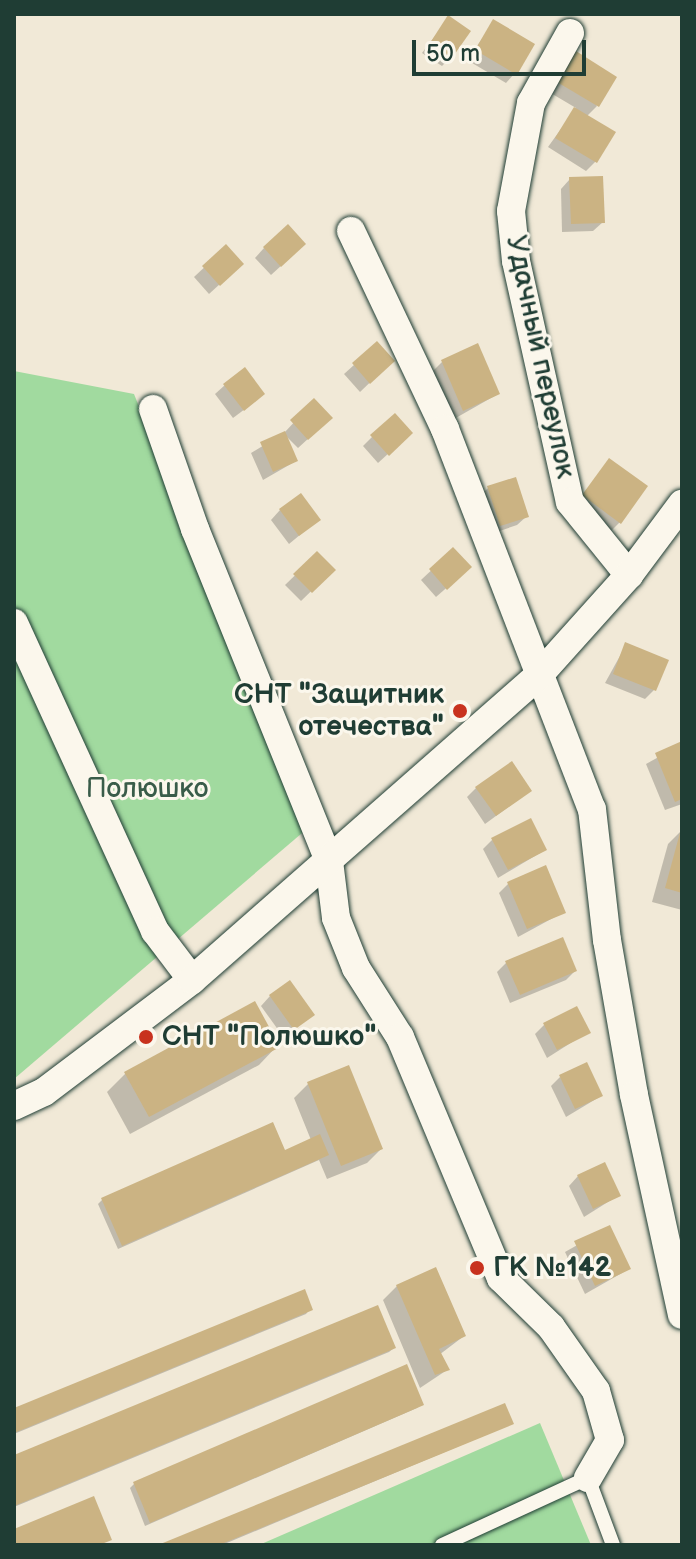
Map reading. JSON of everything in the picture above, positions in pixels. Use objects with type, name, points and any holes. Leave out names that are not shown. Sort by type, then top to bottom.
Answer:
[{"type":"street","name":"Удачный переулок","points":[[570,33],[531,103],[511,211],[516,261],[570,502],[629,575]]},
{"type":"street","points":[[351,231],[445,429],[592,809],[607,940],[631,1079],[682,1315]]},
{"type":"street","points":[[153,409],[195,529],[329,861],[336,918],[356,968],[400,1037],[501,1278],[551,1327],[596,1391],[610,1440],[588,1478]]},
{"type":"street","points":[[14,1106],[44,1092],[192,980],[541,673],[629,575],[682,504]]},
{"type":"street","points":[[14,623],[155,931],[192,980]]},
{"type":"lane","points":[[442,1545],[588,1478],[613,1545]]},
{"type":"green space","name":"Полюшко","points":[[14,371],[134,394],[308,828],[14,1079]]},
{"type":"green space","points":[[540,1423],[591,1545],[259,1545]]},
{"type":"building","points":[[448,15],[471,31],[452,58],[430,43]]},
{"type":"building","points":[[493,19],[535,44],[517,75],[475,50]]},
{"type":"building","points":[[576,51],[617,77],[599,107],[557,82]]},
{"type":"building","points":[[574,107],[616,132],[597,163],[555,138]]},
{"type":"building","points":[[603,176],[605,223],[571,224],[569,177]]},
{"type":"building","points":[[288,224],[306,244],[281,267],[263,247]]},
{"type":"building","points":[[226,244],[244,264],[220,286],[202,266]]},
{"type":"building","points":[[377,341],[395,361],[370,384],[352,363]]},
{"type":"building","points":[[478,343],[500,394],[463,411],[441,360]]},
{"type":"building","points":[[245,367],[265,394],[244,411],[223,384]]},
{"type":"building","points":[[314,398],[333,418],[308,440],[290,420]]},
{"type":"building","points":[[395,413],[413,433],[389,456],[370,435]]},
{"type":"building","points":[[285,431],[298,461],[273,472],[260,442]]},
{"type":"building","points":[[609,458],[648,486],[621,524],[582,495]]},
{"type":"building","points":[[516,477],[529,517],[500,526],[487,486]]},
{"type":"building","points":[[301,493],[321,520],[299,536],[279,509]]},
{"type":"building","points":[[453,547],[472,567],[447,590],[429,569]]},
{"type":"building","points":[[317,551],[336,570],[312,593],[293,574]]},
{"type":"building","points":[[625,642],[669,660],[656,691],[613,674]]},
{"type":"building","points":[[682,741],[682,799],[675,802],[655,753]]},
{"type":"building","points":[[512,761],[532,791],[496,816],[475,787]]},
{"type":"building","points":[[531,818],[547,850],[508,870],[491,838]]},
{"type":"building","points":[[682,829],[682,893],[665,888]]},
{"type":"building","points":[[546,865],[566,913],[527,929],[507,882]]},
{"type":"building","points":[[563,937],[577,971],[520,995],[505,961]]},
{"type":"building","points":[[290,980],[315,1015],[294,1030],[269,995]]},
{"type":"building","points":[[255,1001],[280,1047],[149,1117],[124,1072]]},
{"type":"building","points":[[577,1006],[591,1033],[557,1050],[543,1023]]},
{"type":"building","points":[[587,1062],[603,1096],[575,1109],[559,1075]]},
{"type":"building","points":[[349,1065],[383,1149],[341,1166],[307,1082]]},
{"type":"building","points":[[273,1122],[285,1150],[320,1134],[329,1155],[122,1246],[101,1198]]},
{"type":"building","points":[[605,1162],[621,1196],[593,1209],[577,1175]]},
{"type":"building","points":[[610,1225],[631,1269],[595,1286],[574,1241]]},
{"type":"building","points":[[436,1267],[466,1336],[439,1349],[450,1370],[435,1375],[396,1285]]},
{"type":"building","points":[[305,1289],[313,1310],[14,1433],[14,1408]]},
{"type":"building","points":[[378,1305],[396,1348],[14,1506],[14,1455]]},
{"type":"building","points":[[407,1364],[424,1405],[150,1523],[133,1482]]},
{"type":"building","points":[[505,1403],[514,1424],[219,1545],[158,1545]]},
{"type":"building","points":[[94,1496],[112,1540],[99,1545],[14,1545],[14,1529]]},
{"type":"place","name":"СНТ \"Защитник отечества\"","points":[[460,711]]},
{"type":"place","name":"СНТ \"Полюшко\"","points":[[146,1037]]},
{"type":"place","name":"ГК №142","points":[[477,1268]]}]
